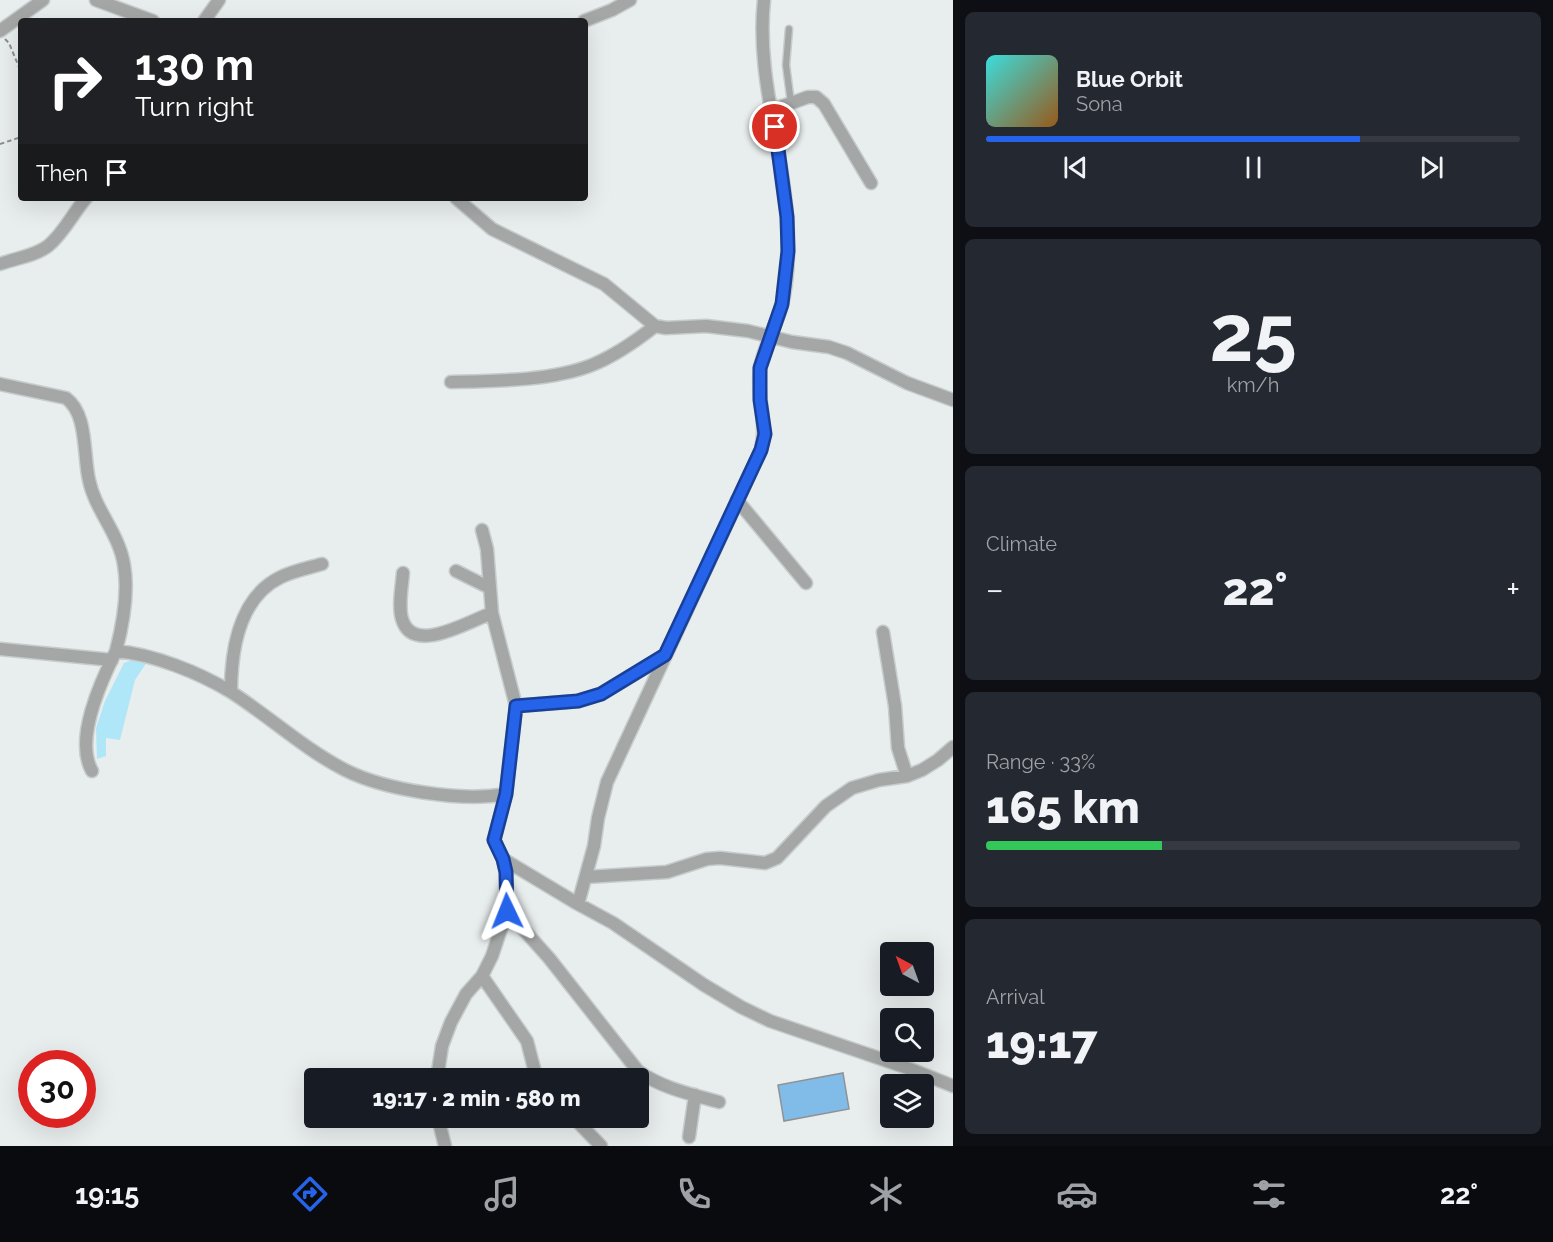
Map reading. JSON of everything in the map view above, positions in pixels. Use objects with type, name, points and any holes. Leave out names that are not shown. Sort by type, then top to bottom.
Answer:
[{"type":"street","points":[[19,18],[43,0]]},
{"type":"street","points":[[96,0],[145,18]]},
{"type":"street","points":[[206,18],[219,0]]},
{"type":"street","points":[[588,19],[630,0]]},
{"type":"street","points":[[578,904],[607,782],[761,450],[765,434],[759,375],[764,353],[782,304],[788,251],[782,173],[762,52],[761,29],[764,0]]},
{"type":"street","points":[[0,32],[18,19]]},
{"type":"street","points":[[772,110],[808,97],[816,97],[824,104],[871,183]]},
{"type":"street","points":[[0,264],[34,254],[48,246],[85,201]]},
{"type":"street","points":[[459,201],[492,229],[604,284],[655,326],[666,328],[706,326],[748,331],[829,347],[847,352],[907,382],[953,400]]},
{"type":"street","points":[[451,382],[508,380],[562,373],[592,365],[655,326]]},
{"type":"street","points":[[0,384],[66,398],[74,403],[81,419],[85,462],[90,484],[116,536],[124,564],[123,625],[88,727],[86,760],[92,771]]},
{"type":"street","points":[[737,500],[806,583]]},
{"type":"street","points":[[439,1068],[442,1046],[452,1022],[466,994],[482,976],[492,956],[507,911],[506,872],[494,840],[506,794],[516,706],[492,613],[487,549],[482,530]]},
{"type":"street","points":[[231,692],[236,638],[251,605],[280,577],[322,564]]},
{"type":"street","points":[[456,571],[490,588]]},
{"type":"street","points":[[403,573],[401,618],[407,631],[418,636],[432,636],[492,613]]},
{"type":"street","points":[[883,633],[898,748],[907,776]]},
{"type":"street","points":[[0,649],[114,656],[137,653],[193,674],[231,692],[316,752],[345,770],[374,782],[443,795],[506,794]]},
{"type":"street","points":[[516,706],[578,701],[601,694],[665,655]]},
{"type":"street","points":[[586,877],[667,872],[707,859],[720,858],[765,863],[777,858],[826,806],[852,788],[879,780],[907,776],[922,770],[953,747]]},
{"type":"street","points":[[503,859],[613,923],[704,985],[741,1007],[770,1021],[905,1067],[953,1086]]},
{"type":"street","points":[[507,911],[549,958],[638,1071],[651,1080],[670,1088],[718,1102]]},
{"type":"street","points":[[482,976],[527,1041],[534,1068]]},
{"type":"street","points":[[689,1137],[695,1095]]},
{"type":"street","points":[[440,1128],[445,1146]]},
{"type":"street","points":[[584,1128],[601,1146]]},
{"type":"lane","points":[[789,29],[786,64],[791,103]]},
{"type":"path","points":[[0,32],[9,43],[18,65]]},
{"type":"path","points":[[0,144],[18,138]]},
{"type":"shaded area","points":[[142,656],[149,659],[135,680],[120,740],[106,738],[106,756],[97,759],[96,728],[105,701],[124,663]]},
{"type":"building","points":[[843,1073],[849,1109],[784,1121],[778,1085]]},
{"type":"route","points":[[507,911],[506,872],[494,840],[506,794],[516,706],[578,701],[601,694],[665,655],[761,450],[765,434],[760,400],[760,368],[782,304],[788,251],[787,217],[775,127]]}]
